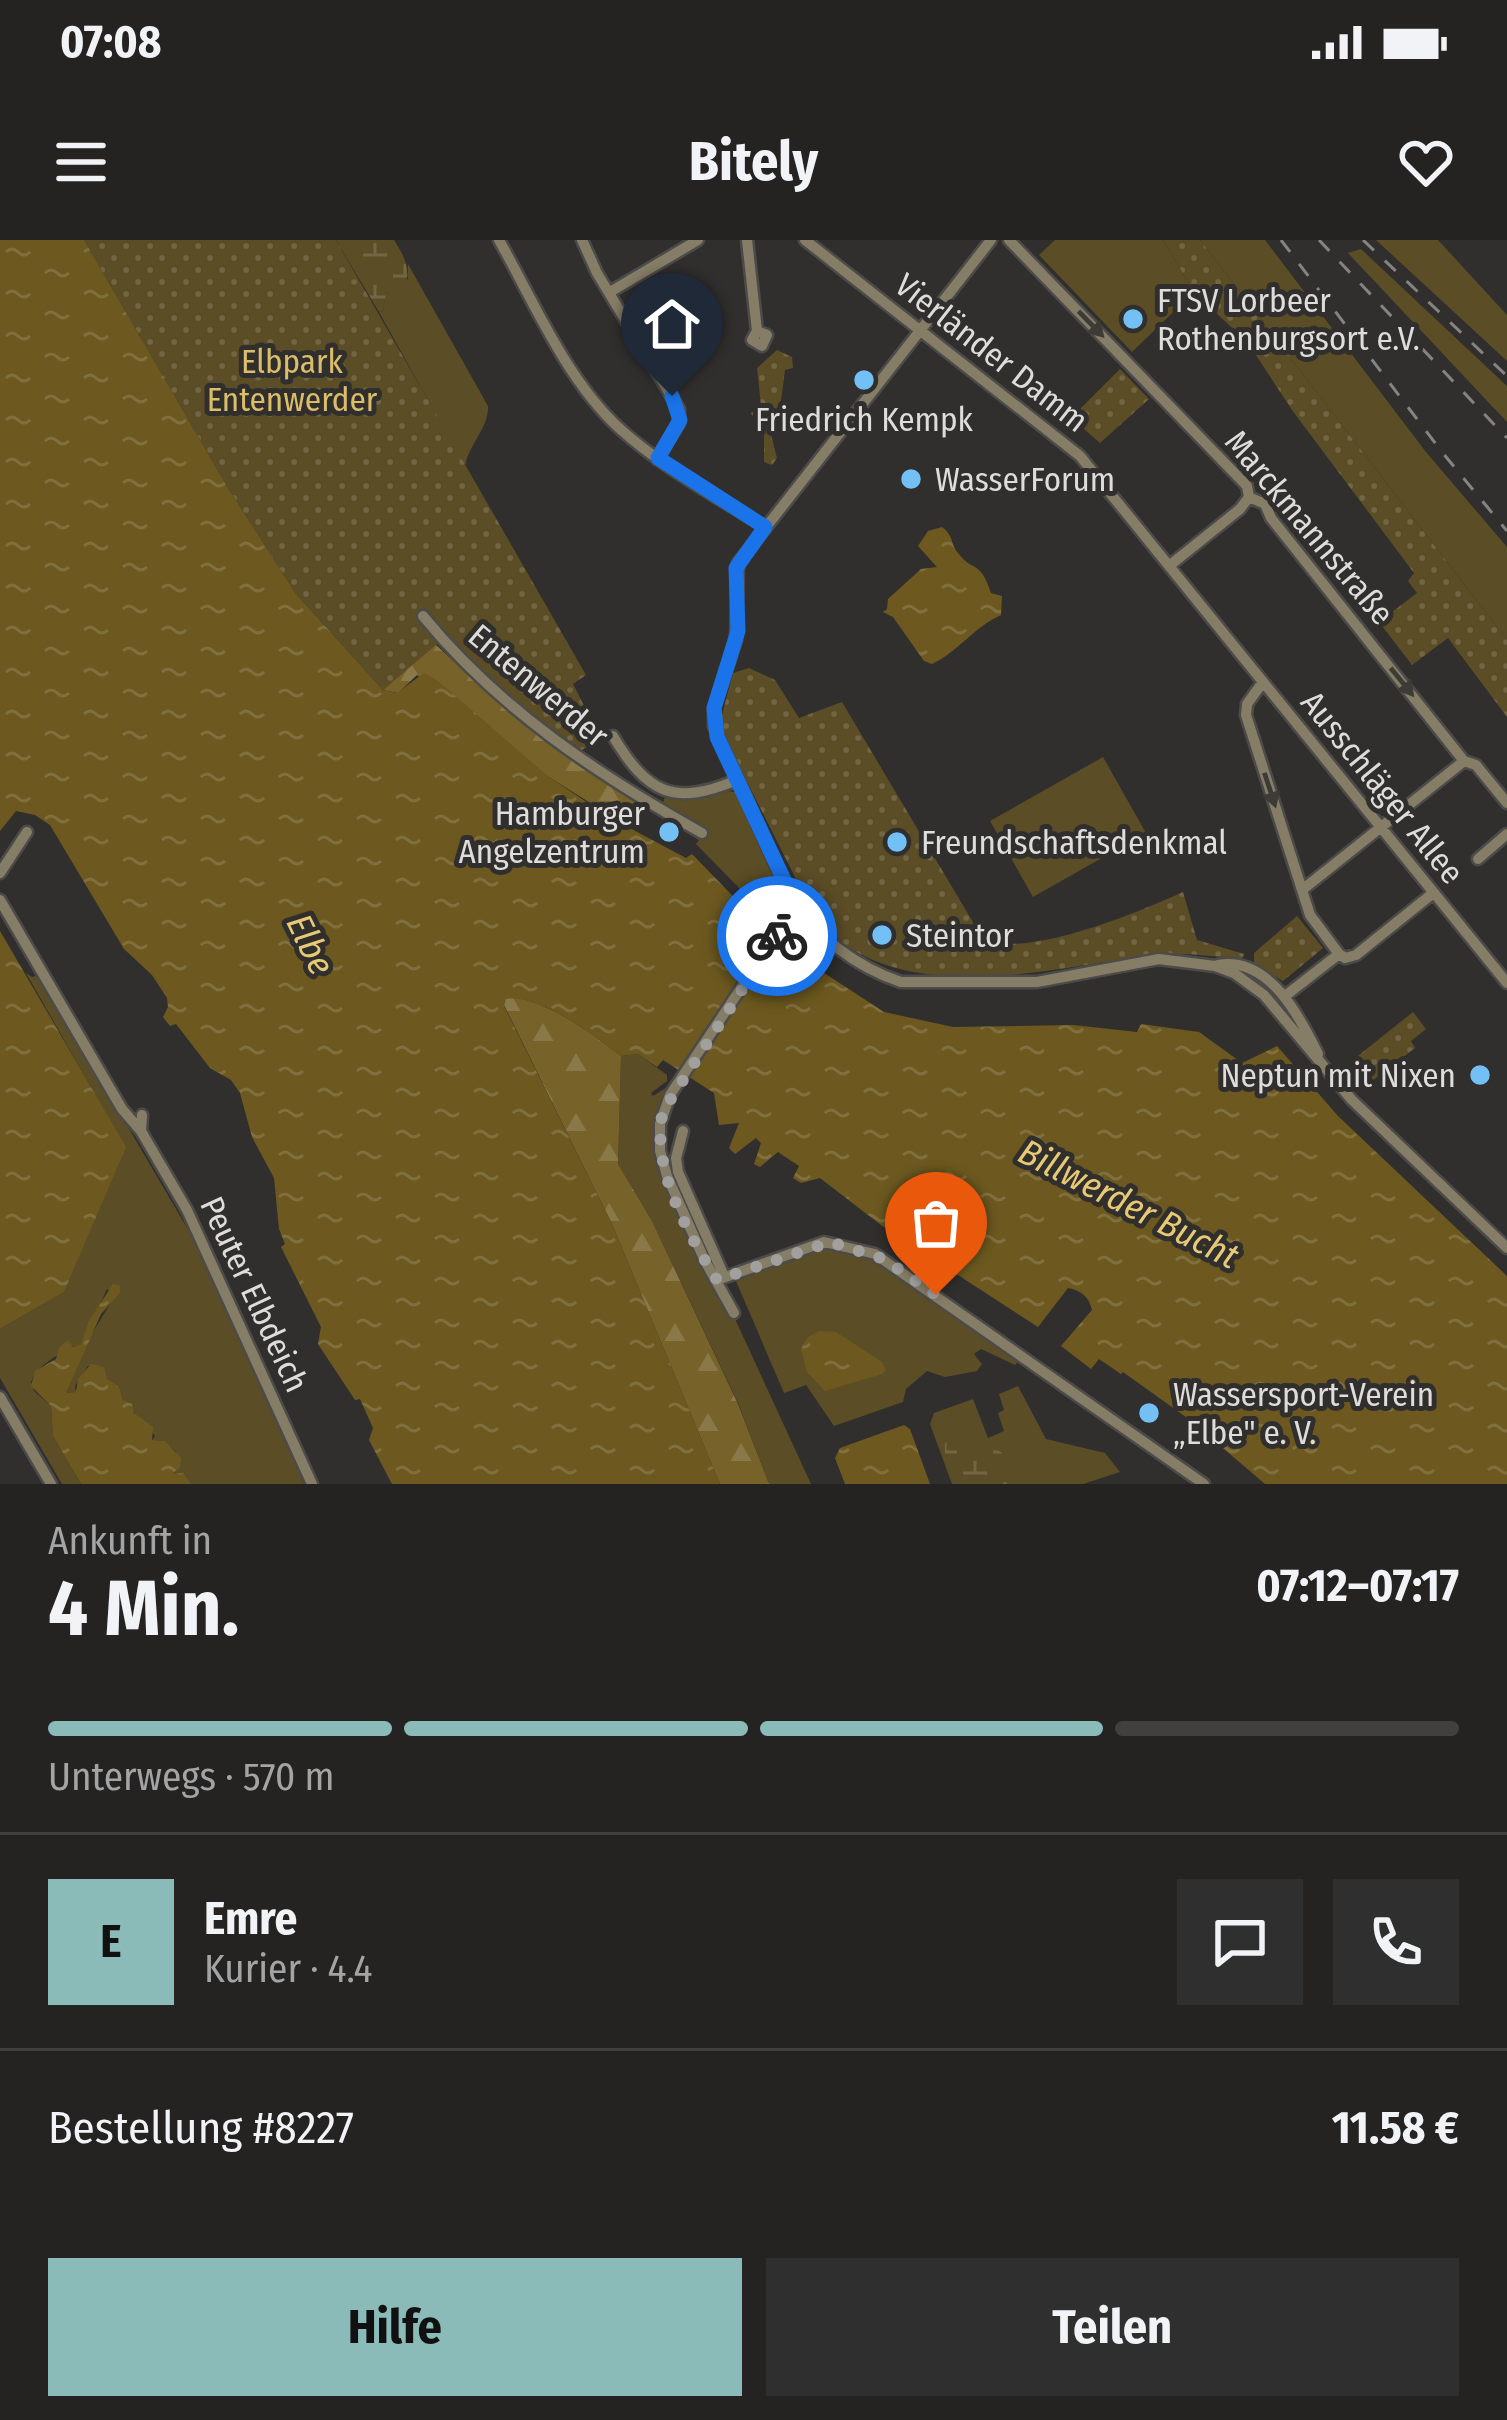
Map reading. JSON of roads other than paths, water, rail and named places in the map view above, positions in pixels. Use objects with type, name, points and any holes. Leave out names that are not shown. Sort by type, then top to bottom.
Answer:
[{"type":"street","points":[[499,240],[590,396],[618,427],[765,527]]},
{"type":"street","points":[[582,240],[679,409],[679,423],[658,458]]},
{"type":"street","points":[[610,292],[698,240]]},
{"type":"street","points":[[746,240],[757,331]]},
{"type":"street","name":"Vierländer Damm","points":[[805,240],[1080,456],[1263,682]]},
{"type":"street","points":[[991,240],[737,565],[736,642],[713,713],[717,737],[799,912],[825,937],[883,976],[920,985],[1036,982],[1159,959],[1238,965],[1285,996],[1328,1073]]},
{"type":"street","name":"Marckmannstraße","points":[[1009,240],[1247,486],[1249,497],[1268,507],[1271,518],[1464,761],[1476,765],[1507,803]]},
{"type":"street","points":[[1169,566],[1249,497]]},
{"type":"street","name":"Entenwerder","points":[[423,616],[472,670],[626,789],[702,833]]},
{"type":"street","points":[[1263,682],[1247,704],[1246,715],[1310,915],[1340,954],[1345,958],[1356,955],[1432,894]]},
{"type":"street","name":"Ausschläger Allee","points":[[1263,682],[1507,983]]},
{"type":"street","points":[[613,736],[642,778],[664,790],[690,794],[737,780]]},
{"type":"street","points":[[1302,890],[1464,761]]},
{"type":"street","name":"Entenwerder","points":[[626,789],[642,778]]},
{"type":"street","points":[[0,873],[27,832]]},
{"type":"street","points":[[1478,859],[1507,834]]},
{"type":"street","name":"Peuter Elbdeich","points":[[0,900],[187,1210],[312,1484]]},
{"type":"street","points":[[720,1278],[688,1224],[660,1151],[663,1111],[774,940],[799,912]]},
{"type":"street","points":[[1285,996],[1340,954]]},
{"type":"street","points":[[1215,966],[1244,978],[1264,994],[1328,1073],[1507,1248]]},
{"type":"street","points":[[141,1131],[142,1115]]},
{"type":"street","points":[[683,1131],[676,1158],[678,1172],[734,1313]]},
{"type":"street","points":[[720,1278],[824,1242],[875,1254],[1204,1484]]},
{"type":"street","points":[[0,1397],[51,1484]]},
{"type":"water","points":[[0,240],[84,240],[228,488],[296,594],[383,690],[397,693],[424,673],[437,680],[549,777],[609,817],[686,858],[692,854],[756,920],[752,926],[884,1012],[953,1027],[1073,1025],[1137,1032],[1141,1024],[1199,1032],[1242,1063],[1277,1046],[1338,1116],[1507,1276],[1507,1484],[1265,1484],[1190,1420],[1123,1372],[1099,1359],[1091,1369],[1061,1346],[1092,1310],[1081,1292],[1068,1288],[1038,1327],[881,1225],[820,1178],[801,1183],[793,1178],[799,1166],[778,1152],[760,1167],[754,1164],[761,1143],[756,1138],[735,1154],[729,1148],[739,1123],[719,1125],[714,1093],[663,1060],[657,1067],[638,1054],[621,1056],[550,1009],[505,999],[504,1006],[612,1224],[720,1484],[392,1484],[369,1440],[373,1428],[360,1399],[355,1400],[318,1344],[321,1327],[281,1247],[285,1244],[274,1178],[252,1137],[240,1093],[231,1080],[210,1068],[176,1024],[170,1026],[163,1017],[167,998],[152,975],[124,949],[50,825],[16,811],[0,831]]},
{"type":"water","points":[[942,527],[963,559],[983,575],[991,593],[1002,596],[1001,615],[932,664],[924,661],[893,617],[883,612],[888,599],[921,569],[937,567],[918,546],[928,531]]},
{"type":"water","points":[[0,931],[126,1147],[64,1292],[0,1329]]},
{"type":"water","points":[[113,1284],[120,1286],[120,1293],[101,1314],[66,1393],[76,1392],[78,1379],[91,1364],[104,1367],[123,1400],[153,1427],[152,1440],[165,1441],[181,1458],[172,1474],[183,1473],[191,1484],[81,1484],[53,1436],[51,1406],[31,1386],[35,1371],[56,1359],[68,1340],[73,1347],[81,1345],[89,1321]]},
{"type":"water","points":[[819,1331],[836,1332],[882,1362],[886,1370],[825,1391],[807,1372],[801,1349]]},
{"type":"water","points":[[904,1425],[910,1429],[930,1484],[845,1484],[835,1458],[840,1448]]},
{"type":"railway","points":[[1281,240],[1507,531]]},
{"type":"railway","points":[[1319,240],[1507,438]]},
{"type":"railway","points":[[1363,240],[1507,376]]},
{"type":"place","name":"FTSV Lorbeer Rothenburgsort e.V.","points":[[1133,319]]},
{"type":"place","name":"Friedrich Kempk","points":[[864,380]]},
{"type":"place","name":"WasserForum","points":[[911,479]]},
{"type":"place","name":"Hamburger Angelzentrum","points":[[669,832]]},
{"type":"place","name":"Freundschaftsdenkmal","points":[[897,842]]},
{"type":"place","name":"Steintor","points":[[882,935]]},
{"type":"place","name":"Neptun mit Nixen","points":[[1480,1075]]},
{"type":"place","name":"Wassersport-Verein „Elbe\" e. V.","points":[[1149,1413]]},
{"type":"park label","name":"Elbpark Entenwerder","points":[[292,380]]},
{"type":"water label","name":"Elbe","points":[[311,944]]},
{"type":"water label","name":"Billwerder Bucht","points":[[1129,1203]]}]
